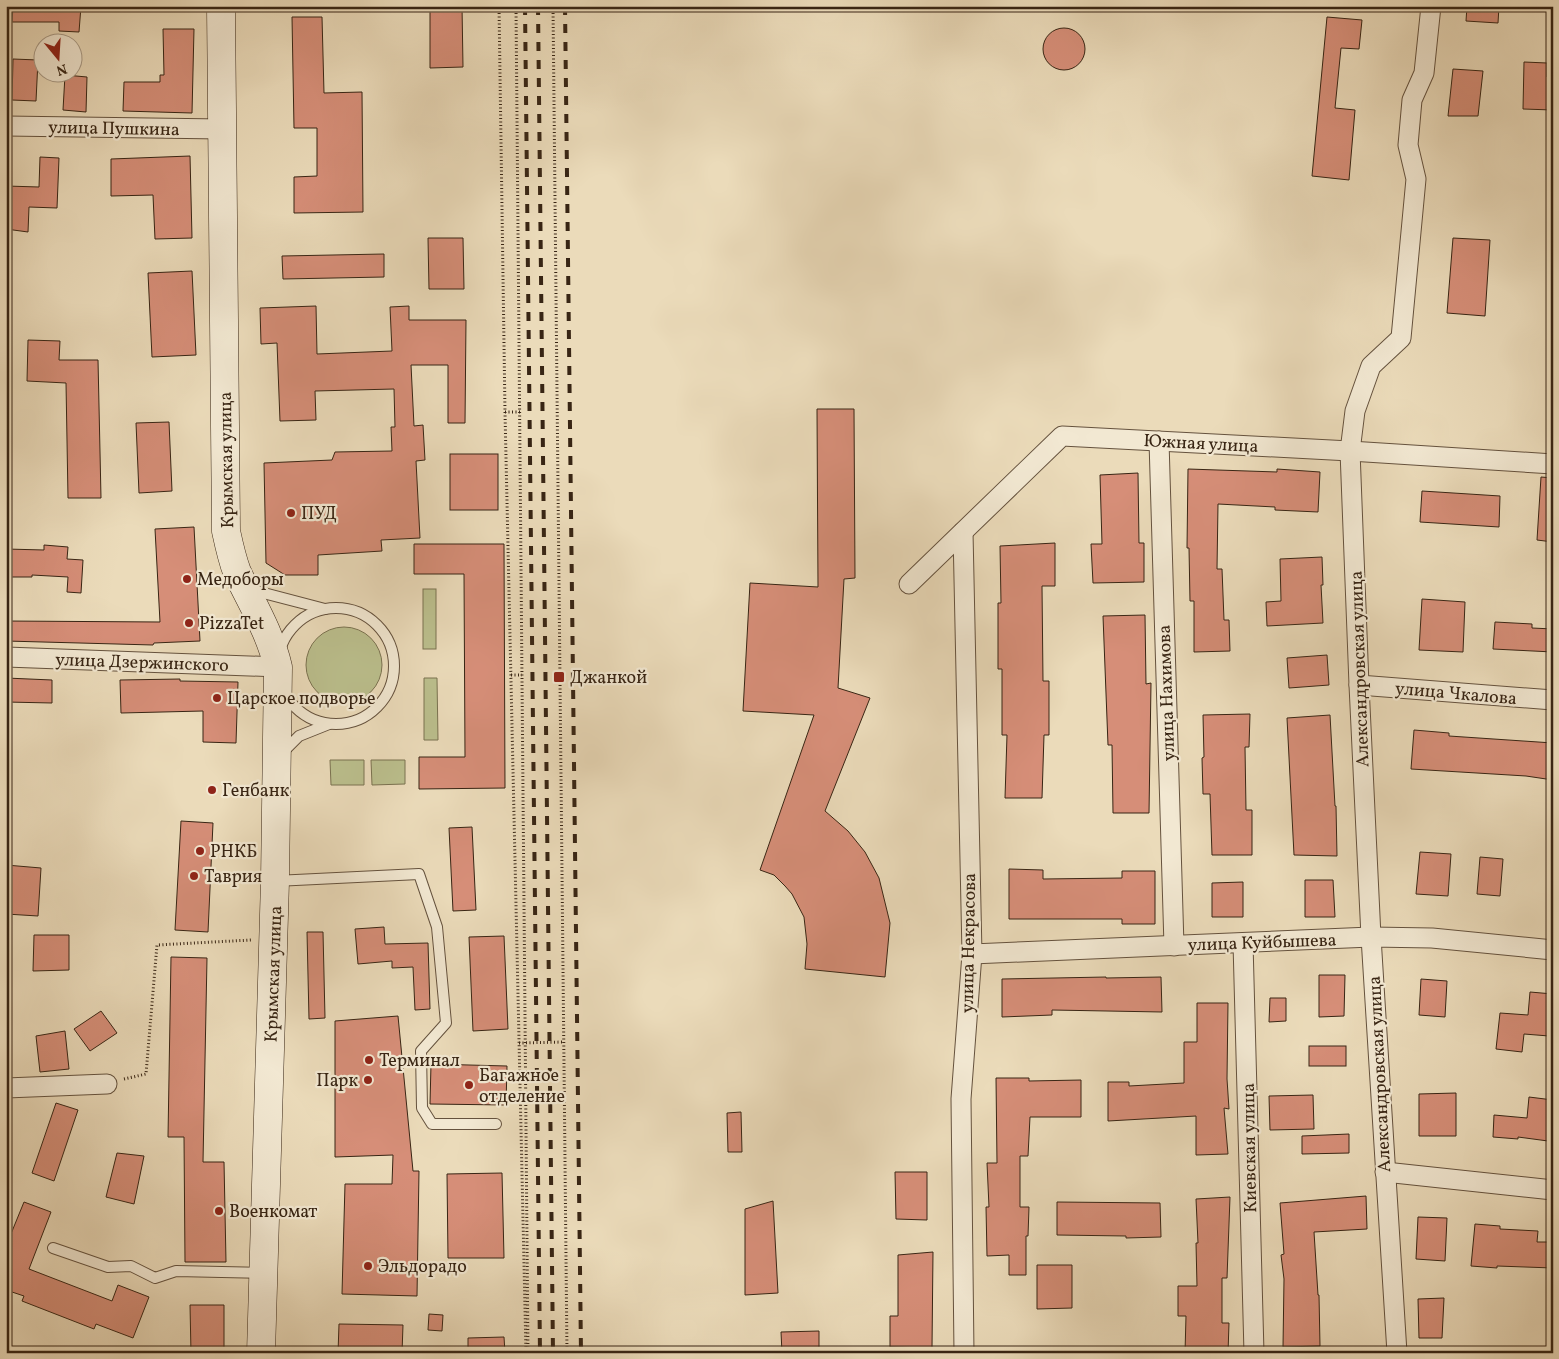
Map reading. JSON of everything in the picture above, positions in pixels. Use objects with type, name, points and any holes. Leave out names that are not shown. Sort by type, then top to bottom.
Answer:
[{"type":"main road","name":"Крымская улица","points":[[221,6],[226,531],[237,570],[265,625],[274,648],[278,667],[274,939],[261,1353]]},
{"type":"street","name":"Александровская улица","points":[[1397,1353],[1371,937],[1350,451],[1355,411],[1371,366],[1401,338],[1416,179],[1408,145],[1412,100],[1424,73],[1431,6]]},
{"type":"street","name":"улица Пушкина","points":[[6,126],[222,129]]},
{"type":"street","name":"Южная улица","points":[[909,584],[1062,436],[1553,464]]},
{"type":"street","name":"улица Нахимова","points":[[1159,441],[1174,946]]},
{"type":"street","name":"улица Некрасова","points":[[963,532],[972,954],[961,1098],[964,1353]]},
{"type":"street","name":"улица Дзержинского","points":[[6,658],[278,667]]},
{"type":"street","name":"улица Чкалова","points":[[1359,685],[1553,700]]},
{"type":"street","name":"улица Куйбышева","points":[[972,954],[1371,937],[1432,938],[1553,950]]},
{"type":"street","name":"Киевская улица","points":[[1244,943],[1254,1353]]},
{"type":"street","points":[[6,1088],[107,1084]]},
{"type":"street","points":[[1385,1172],[1553,1190]]},
{"type":"lane","points":[[246,588],[326,609]]},
{"type":"lane","points":[[326,609],[354,610],[367,616],[387,636],[395,663],[394,678],[382,703],[371,713],[345,724],[330,724],[304,715],[285,694],[280,681],[278,667],[281,647],[291,629],[307,616],[326,609]]},
{"type":"lane","points":[[276,761],[299,736],[330,724]]},
{"type":"lane","points":[[275,881],[419,874],[437,926],[446,1023],[420,1051],[422,1108],[432,1124],[496,1124]]},
{"type":"lane","points":[[53,1248],[108,1267],[131,1266],[156,1278],[176,1271],[264,1273]]},
{"type":"path","points":[[499,6],[505,412],[527,1353]]},
{"type":"path","points":[[516,6],[526,1043],[527,1353]]},
{"type":"path","points":[[553,6],[567,1353]]},
{"type":"path","points":[[505,412],[520,412]]},
{"type":"path","points":[[511,675],[522,675]]},
{"type":"path","points":[[107,1084],[146,1074],[157,945],[274,939]]},
{"type":"path","points":[[519,1043],[564,1042]]},
{"type":"green space","points":[[423,589],[436,589],[436,649],[423,649]]},
{"type":"green space","points":[[344,627],[359,630],[371,638],[379,650],[382,665],[379,680],[371,692],[359,700],[344,703],[329,700],[317,692],[309,680],[306,665],[309,650],[317,638],[329,630]]},
{"type":"green space","points":[[424,678],[437,678],[438,740],[424,740]]},
{"type":"green space","points":[[330,760],[364,760],[364,785],[331,785]]},
{"type":"green space","points":[[371,760],[405,760],[405,784],[372,785]]},
{"type":"building","points":[[13,6],[81,6],[79,32],[59,31],[59,22],[12,22]]},
{"type":"building","points":[[430,6],[462,6],[463,67],[430,68]]},
{"type":"building","points":[[1467,6],[1499,6],[1498,23],[1466,21]]},
{"type":"building","points":[[292,17],[322,17],[324,93],[362,92],[363,212],[294,213],[294,177],[317,176],[317,128],[294,128]]},
{"type":"building","points":[[1327,17],[1362,20],[1359,49],[1341,48],[1335,108],[1355,110],[1349,180],[1312,176]]},
{"type":"building","points":[[1064,28],[1079,34],[1085,49],[1079,64],[1064,70],[1049,64],[1043,49],[1049,34]]},
{"type":"building","points":[[163,29],[194,29],[192,113],[123,111],[124,82],[160,82],[160,75],[164,75]]},
{"type":"building","points":[[13,59],[32,60],[32,82],[37,82],[36,101],[12,100]]},
{"type":"building","points":[[1524,62],[1547,63],[1547,77],[1553,77],[1553,110],[1523,109]]},
{"type":"building","points":[[1453,69],[1483,71],[1478,116],[1448,116]]},
{"type":"building","points":[[82,77],[87,77],[86,112],[63,110],[65,82],[82,82]]},
{"type":"building","points":[[190,156],[192,238],[155,239],[153,195],[111,196],[111,159]]},
{"type":"building","points":[[40,157],[59,158],[57,208],[29,207],[28,232],[6,229],[6,186],[39,187]]},
{"type":"building","points":[[428,238],[463,238],[464,289],[429,289]]},
{"type":"building","points":[[1453,238],[1490,240],[1485,316],[1447,313]]},
{"type":"building","points":[[384,254],[384,277],[283,279],[282,256]]},
{"type":"building","points":[[192,271],[196,355],[152,357],[148,273]]},
{"type":"building","points":[[316,306],[317,354],[392,351],[390,307],[409,306],[409,320],[466,320],[465,423],[448,423],[448,365],[411,365],[414,426],[423,425],[425,460],[416,461],[420,538],[381,540],[382,551],[318,555],[318,575],[285,575],[266,563],[264,463],[332,460],[335,452],[392,451],[391,427],[395,427],[394,389],[315,391],[316,420],[280,421],[277,343],[261,344],[260,308]]},
{"type":"building","points":[[28,340],[60,341],[59,360],[98,360],[101,498],[68,498],[66,383],[27,381]]},
{"type":"building","points":[[817,409],[854,409],[855,578],[844,579],[838,688],[870,698],[825,811],[848,831],[865,852],[879,878],[890,923],[885,977],[805,969],[807,944],[804,917],[792,894],[785,886],[774,875],[760,870],[814,715],[743,711],[750,583],[818,587]]},
{"type":"building","points":[[169,422],[172,491],[139,493],[136,423]]},
{"type":"building","points":[[450,454],[498,454],[498,510],[450,510]]},
{"type":"building","points":[[1188,469],[1277,472],[1277,469],[1320,472],[1318,512],[1275,510],[1275,507],[1218,504],[1217,569],[1222,569],[1224,620],[1229,620],[1230,651],[1194,652],[1194,601],[1190,601],[1189,548],[1187,548]]},
{"type":"building","points":[[1138,473],[1139,543],[1144,543],[1144,582],[1093,583],[1091,544],[1102,544],[1100,475]]},
{"type":"building","points":[[1541,477],[1553,478],[1553,542],[1537,540]]},
{"type":"building","points":[[1422,491],[1500,496],[1499,527],[1420,522]]},
{"type":"building","points":[[194,527],[200,641],[154,643],[153,645],[6,641],[6,621],[160,622],[155,529]]},
{"type":"building","points":[[1055,543],[1055,586],[1042,586],[1043,681],[1049,681],[1049,735],[1044,735],[1042,798],[1005,798],[1007,735],[1002,735],[1002,669],[998,669],[998,603],[1001,603],[1000,546]]},
{"type":"building","points":[[414,544],[504,544],[505,788],[419,789],[419,757],[465,757],[464,574],[414,574]]},
{"type":"building","points":[[44,545],[68,547],[67,559],[83,560],[81,593],[67,592],[68,577],[32,575],[32,577],[6,577],[6,549],[44,550]]},
{"type":"building","points":[[1322,557],[1323,623],[1267,626],[1266,602],[1281,601],[1280,559]]},
{"type":"building","points":[[1422,599],[1465,602],[1463,652],[1419,650]]},
{"type":"building","points":[[1145,615],[1146,684],[1151,683],[1149,813],[1113,813],[1112,745],[1108,745],[1103,616]]},
{"type":"building","points":[[1495,622],[1532,624],[1532,628],[1553,629],[1553,652],[1493,649]]},
{"type":"building","points":[[1327,655],[1329,685],[1289,688],[1287,658]]},
{"type":"building","points":[[6,678],[52,680],[52,703],[6,702]]},
{"type":"building","points":[[180,679],[180,681],[238,682],[236,743],[203,742],[203,711],[121,713],[120,680]]},
{"type":"building","points":[[1250,714],[1249,747],[1245,747],[1246,810],[1252,810],[1252,855],[1212,855],[1210,794],[1203,794],[1203,715]]},
{"type":"building","points":[[1330,715],[1337,856],[1294,855],[1287,718]]},
{"type":"building","points":[[1414,730],[1449,733],[1449,736],[1553,743],[1553,780],[1526,776],[1411,769]]},
{"type":"building","name":"Таврия","points":[[181,821],[213,823],[208,932],[175,930]]},
{"type":"building","points":[[472,827],[476,910],[453,911],[449,828]]},
{"type":"building","points":[[1420,852],[1451,854],[1448,896],[1416,894]]},
{"type":"building","points":[[1480,857],[1503,859],[1500,896],[1477,894]]},
{"type":"building","points":[[6,865],[41,868],[38,916],[6,914]]},
{"type":"building","points":[[1009,869],[1043,870],[1043,879],[1122,878],[1122,871],[1155,871],[1155,924],[1122,924],[1122,919],[1009,919]]},
{"type":"building","points":[[1305,880],[1333,880],[1335,917],[1305,917]]},
{"type":"building","points":[[1243,882],[1243,917],[1212,917],[1212,883]]},
{"type":"building","points":[[384,927],[385,944],[428,943],[430,1009],[415,1010],[413,967],[392,968],[392,961],[358,964],[355,929]]},
{"type":"building","points":[[307,932],[323,932],[325,1018],[309,1019]]},
{"type":"building","points":[[34,935],[69,935],[69,970],[33,971]]},
{"type":"building","points":[[504,936],[508,1029],[473,1031],[469,937]]},
{"type":"building","points":[[171,957],[207,958],[203,1162],[224,1162],[226,1262],[185,1262],[184,1137],[168,1137]]},
{"type":"building","points":[[1319,975],[1345,975],[1344,1016],[1319,1017]]},
{"type":"building","points":[[1161,977],[1162,1012],[1052,1010],[1052,1015],[1002,1017],[1002,979]]},
{"type":"building","points":[[1421,979],[1447,981],[1445,1017],[1419,1015]]},
{"type":"building","points":[[1530,992],[1553,994],[1549,1036],[1524,1034],[1522,1052],[1496,1049],[1500,1013],[1528,1015]]},
{"type":"building","points":[[1270,998],[1286,998],[1286,1021],[1269,1022]]},
{"type":"building","points":[[1197,1003],[1228,1003],[1227,1079],[1229,1109],[1224,1108],[1228,1154],[1196,1155],[1196,1116],[1108,1121],[1108,1082],[1129,1082],[1129,1086],[1184,1083],[1184,1042],[1197,1042]]},
{"type":"building","points":[[101,1011],[117,1033],[90,1051],[74,1029]]},
{"type":"building","points":[[398,1016],[413,1171],[419,1171],[417,1296],[342,1294],[345,1184],[392,1184],[393,1155],[335,1157],[335,1021]]},
{"type":"building","points":[[65,1031],[69,1069],[40,1072],[36,1036]]},
{"type":"building","points":[[1309,1046],[1346,1046],[1346,1066],[1309,1066]]},
{"type":"building","name":"Багажное отделение","points":[[431,1064],[507,1066],[506,1105],[430,1104]]},
{"type":"building","points":[[996,1078],[1029,1078],[1029,1081],[1081,1080],[1081,1117],[1030,1117],[1028,1156],[1020,1156],[1020,1207],[1029,1207],[1028,1236],[1026,1236],[1026,1275],[1009,1275],[1009,1255],[987,1256],[986,1207],[989,1207],[987,1163],[997,1163]]},
{"type":"building","points":[[1456,1093],[1456,1136],[1419,1136],[1419,1094]]},
{"type":"building","points":[[1313,1095],[1314,1129],[1270,1130],[1269,1096]]},
{"type":"building","points":[[1529,1097],[1553,1100],[1548,1141],[1518,1137],[1518,1139],[1493,1137],[1494,1115],[1527,1118]]},
{"type":"building","points":[[56,1103],[78,1110],[54,1181],[32,1173]]},
{"type":"building","points":[[741,1112],[742,1152],[728,1152],[727,1113]]},
{"type":"building","points":[[1349,1134],[1349,1153],[1302,1154],[1302,1136]]},
{"type":"building","points":[[117,1153],[144,1156],[134,1204],[106,1197]]},
{"type":"building","points":[[895,1172],[927,1172],[927,1220],[896,1219]]},
{"type":"building","points":[[502,1173],[504,1258],[448,1258],[447,1174]]},
{"type":"building","points":[[1366,1196],[1367,1229],[1314,1232],[1319,1295],[1320,1346],[1283,1347],[1284,1279],[1281,1255],[1284,1254],[1280,1203]]},
{"type":"building","points":[[1230,1197],[1227,1278],[1222,1278],[1222,1323],[1229,1323],[1228,1353],[1185,1353],[1186,1316],[1178,1316],[1178,1286],[1197,1286],[1196,1199]]},
{"type":"building","points":[[773,1201],[778,1293],[745,1295],[745,1209]]},
{"type":"building","points":[[24,1202],[51,1212],[29,1269],[112,1301],[118,1285],[149,1297],[133,1338],[96,1324],[94,1329],[22,1301],[24,1296],[6,1290],[6,1246]]},
{"type":"building","points":[[1057,1202],[1160,1203],[1161,1237],[1126,1238],[1126,1236],[1057,1235]]},
{"type":"building","points":[[1418,1217],[1447,1218],[1445,1261],[1416,1259]]},
{"type":"building","points":[[1475,1224],[1500,1226],[1500,1229],[1538,1231],[1537,1242],[1553,1242],[1553,1268],[1471,1266]]},
{"type":"building","points":[[933,1252],[932,1348],[890,1347],[890,1316],[898,1316],[898,1255]]},
{"type":"building","points":[[1037,1265],[1072,1265],[1072,1308],[1037,1309]]},
{"type":"building","points":[[1444,1298],[1442,1338],[1419,1338],[1418,1299]]},
{"type":"building","points":[[190,1305],[224,1305],[224,1353],[191,1353]]},
{"type":"building","points":[[429,1314],[443,1315],[442,1331],[428,1330]]},
{"type":"building","points":[[339,1324],[403,1325],[402,1353],[338,1353]]},
{"type":"building","points":[[819,1331],[819,1353],[782,1353],[781,1332]]},
{"type":"building","points":[[504,1337],[505,1353],[468,1353],[468,1338]]},
{"type":"railway","points":[[525,6],[540,1353]]},
{"type":"railway","points":[[538,6],[553,1353]]},
{"type":"railway","points":[[565,6],[581,1353]]},
{"type":"place","name":"ПУД","points":[[291,513]]},
{"type":"place","name":"Медоборы","points":[[187,579]]},
{"type":"place","name":"PizzaTet","points":[[189,623]]},
{"type":"place","name":"Джанкой","points":[[559,677]]},
{"type":"place","name":"Царское подворье","points":[[217,698]]},
{"type":"place","name":"Генбанк","points":[[212,790]]},
{"type":"place","name":"РНКБ","points":[[200,851]]},
{"type":"place","name":"Таврия","points":[[194,876]]},
{"type":"place","name":"Терминал","points":[[369,1060]]},
{"type":"place","name":"Парк","points":[[368,1080]]},
{"type":"place","name":"Багажное отделение","points":[[469,1085]]},
{"type":"place","name":"Военкомат","points":[[219,1211]]},
{"type":"place","name":"Эльдорадо","points":[[368,1266]]}]
